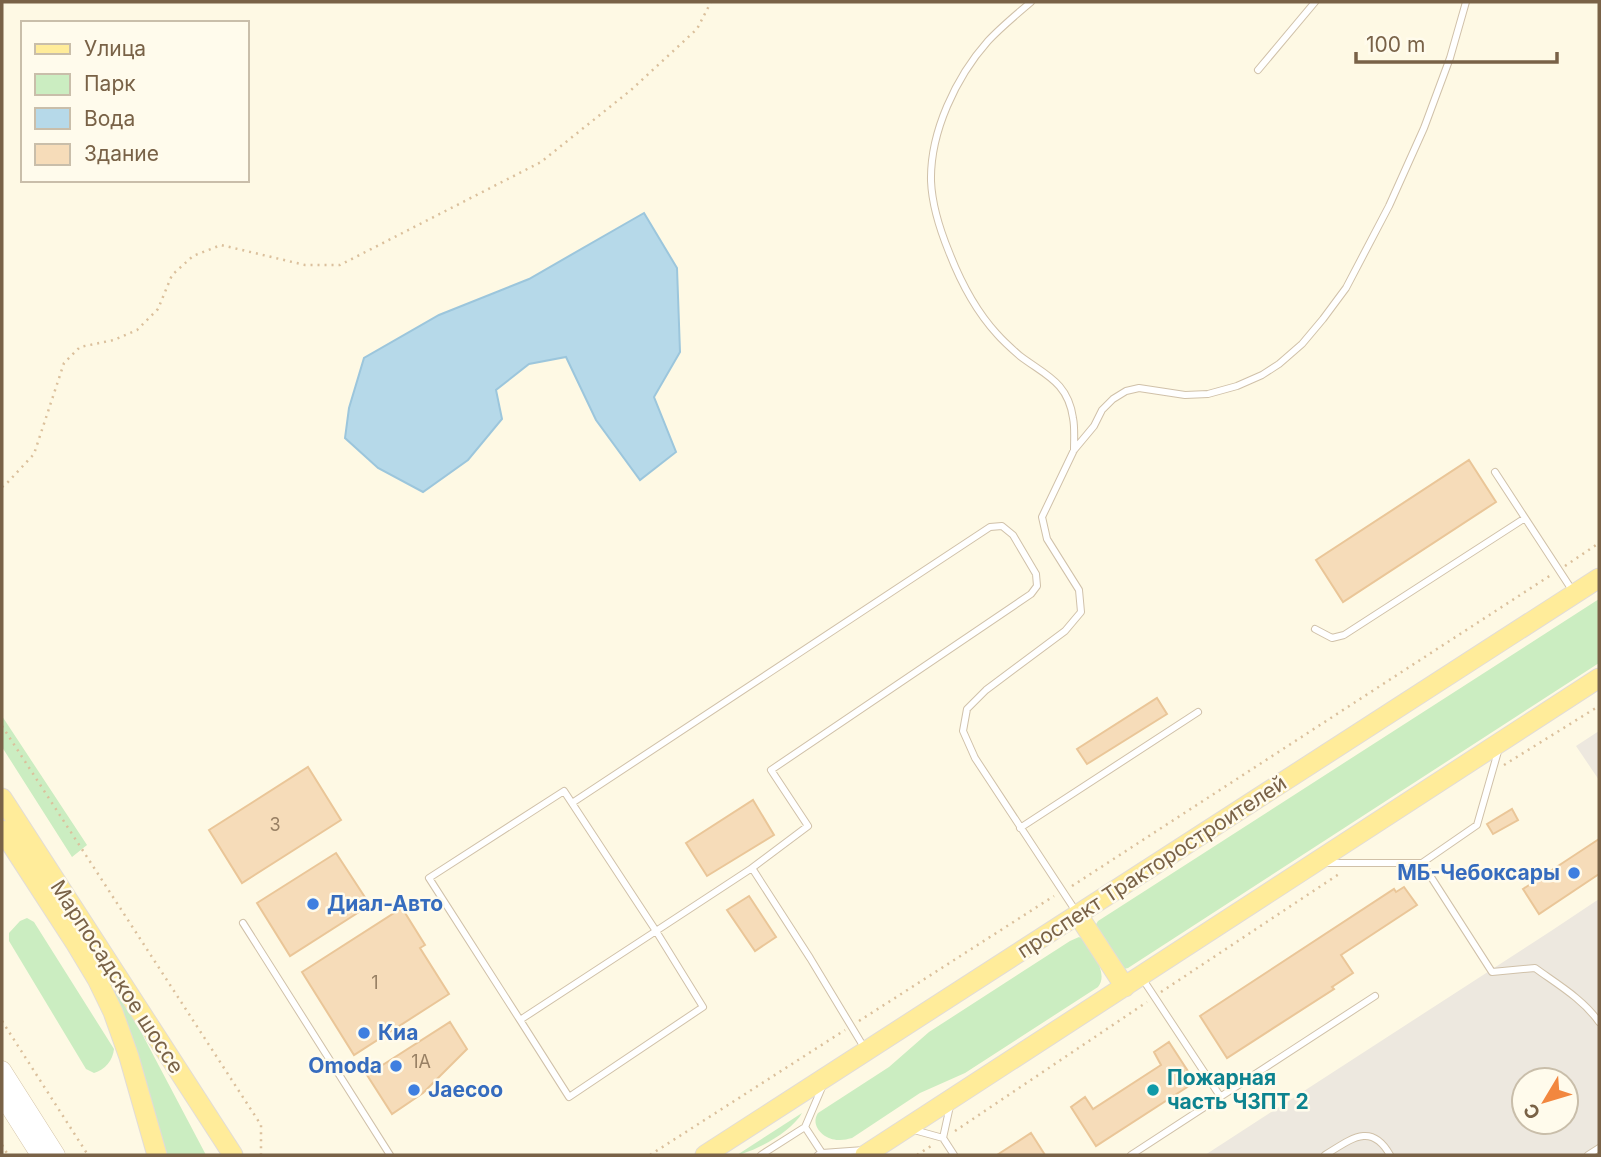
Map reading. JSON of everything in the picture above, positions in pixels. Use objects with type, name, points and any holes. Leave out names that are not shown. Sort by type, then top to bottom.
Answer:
[{"type":"main road","name":"проспект Тракторостроителей","points":[[705,1155],[1599,578]]},
{"type":"main road","points":[[870,1152],[1599,678]]},
{"type":"main road","name":"Марпосадское шоссе","points":[[2,798],[233,1155]]},
{"type":"main road","name":"Марпосадское шоссе","points":[[2,830],[76,944],[113,1012],[157,1155]]},
{"type":"main road","points":[[1078,915],[1133,981]]},
{"type":"street","points":[[2,1070],[55,1155]]},
{"type":"street","points":[[2,1095],[40,1155]]},
{"type":"lane","points":[[1031,2],[988,41],[956,86],[944,112],[935,145],[931,179],[933,204],[959,277],[977,310],[998,335],[1021,356],[1058,383],[1067,398],[1073,418],[1074,450]]},
{"type":"lane","points":[[1258,70],[1315,2]]},
{"type":"lane","points":[[1078,915],[975,758],[963,731],[967,709],[986,690],[1065,631],[1081,612],[1079,590],[1047,539],[1042,517],[1074,450],[1112,399],[1126,391],[1139,388],[1185,395],[1208,394],[1237,386],[1262,376],[1279,364],[1302,344],[1323,319],[1346,288],[1389,206],[1424,128],[1450,58],[1466,2]]},
{"type":"lane","points":[[1495,472],[1575,594]]},
{"type":"lane","points":[[1315,629],[1332,638],[1345,635],[1525,518]]},
{"type":"lane","points":[[520,1020],[751,868],[808,826],[771,770],[1031,594],[1037,586],[1036,574],[1013,535],[1002,526],[990,527],[572,803]]},
{"type":"lane","points":[[1020,828],[1198,712]]},
{"type":"lane","points":[[1315,863],[1422,863],[1477,825],[1501,742]]},
{"type":"lane","points":[[564,791],[656,931],[703,1007],[569,1097],[429,878],[564,791]]},
{"type":"lane","points":[[1422,863],[1492,972],[1535,968],[1571,994],[1593,1013],[1599,1022]]},
{"type":"lane","points":[[751,868],[867,1051]]},
{"type":"lane","points":[[243,923],[390,1155]]},
{"type":"lane","points":[[1133,981],[1220,1096]]},
{"type":"lane","points":[[1131,1155],[1375,996]]},
{"type":"lane","points":[[761,1155],[805,1127],[827,1077]]},
{"type":"lane","points":[[943,1138],[951,1100]]},
{"type":"lane","points":[[805,1127],[820,1154],[870,1152]]},
{"type":"lane","points":[[908,1128],[943,1138],[954,1155]]},
{"type":"lane","points":[[1325,1155],[1357,1135],[1371,1136],[1385,1147],[1390,1155]]},
{"type":"lane","points":[[1588,1155],[1599,1148]]},
{"type":"path","points":[[2,487],[34,454],[64,362],[80,346],[114,340],[137,330],[158,309],[172,275],[193,256],[221,246],[305,265],[340,265],[541,162],[631,90],[696,29],[711,2]]},
{"type":"path","points":[[1571,562],[1599,543]]},
{"type":"path","points":[[1074,885],[1555,572]]},
{"type":"path","points":[[1492,772],[1599,706]]},
{"type":"path","points":[[2,726],[261,1125],[261,1155]]},
{"type":"path","points":[[1158,994],[1356,863]]},
{"type":"path","points":[[858,1022],[1053,897]]},
{"type":"path","points":[[956,1130],[1148,1001]]},
{"type":"path","points":[[2,1021],[88,1155]]},
{"type":"path","points":[[650,1155],[844,1030]]},
{"type":"path","points":[[2,1145],[8,1155]]},
{"type":"path","points":[[917,1155],[931,1146]]},
{"type":"path","points":[[659,1150],[662,1155]]},
{"type":"shaded area","points":[[1599,731],[1599,780],[1576,746]]},
{"type":"shaded area","points":[[1599,899],[1599,1155],[1205,1155],[1551,931]]},
{"type":"green space","points":[[1599,599],[1599,663],[1124,969],[1095,926],[1098,921]]},
{"type":"green space","points":[[2,716],[87,845],[72,857],[2,747]]},
{"type":"green space","points":[[27,918],[34,922],[114,1049],[108,1064],[98,1072],[86,1069],[9,941],[9,933],[20,921]]},
{"type":"green space","points":[[1079,937],[1084,940],[1101,969],[1102,976],[1098,987],[965,1073],[920,1093],[852,1138],[835,1140],[825,1136],[817,1128],[818,1113],[889,1067],[929,1032]]},
{"type":"green space","points":[[110,980],[130,1011],[206,1155],[165,1155]]},
{"type":"green space","points":[[802,1113],[790,1127],[773,1139],[737,1155]]},
{"type":"water","points":[[644,213],[677,268],[680,352],[654,397],[676,452],[640,480],[596,420],[566,357],[529,364],[496,390],[502,419],[468,460],[423,492],[378,468],[345,438],[349,408],[364,358],[439,315],[529,279]]},
{"type":"building","points":[[1469,460],[1496,502],[1343,602],[1316,560]]},
{"type":"building","points":[[1157,698],[1167,714],[1087,764],[1077,749]]},
{"type":"building","points":[[308,767],[341,820],[242,883],[209,830]]},
{"type":"building","points":[[753,800],[774,835],[707,876],[686,843]]},
{"type":"building","points":[[1512,809],[1518,820],[1493,834],[1487,824]]},
{"type":"building","points":[[1599,839],[1599,874],[1539,914],[1523,889]]},
{"type":"building","name":"Диал-Авто","points":[[336,853],[370,905],[290,956],[257,903]]},
{"type":"building","points":[[1404,887],[1417,905],[1341,955],[1353,973],[1332,987],[1334,989],[1227,1058],[1200,1016],[1394,889],[1396,892]]},
{"type":"building","points":[[749,896],[776,937],[755,951],[727,910]]},
{"type":"building","points":[[402,908],[425,945],[420,948],[449,994],[354,1055],[302,972]]},
{"type":"building","points":[[450,1022],[467,1049],[423,1093],[392,1114],[367,1075]]},
{"type":"building","name":"Пожарная часть ЧЗПТ 2","points":[[1169,1042],[1195,1082],[1096,1146],[1071,1107],[1085,1097],[1093,1109],[1161,1065],[1154,1052]]},
{"type":"building","points":[[1031,1133],[1045,1155],[997,1155]]},
{"type":"place","name":"МБ-Чебоксары","points":[[1574,873]]},
{"type":"place","name":"Диал-Авто","points":[[313,904]]},
{"type":"place","name":"Киа","points":[[364,1033]]},
{"type":"place","name":"Omoda","points":[[396,1066]]},
{"type":"place","name":"Jaecoo","points":[[414,1090]]},
{"type":"place","name":"Пожарная часть ЧЗПТ 2","points":[[1153,1090]]}]
